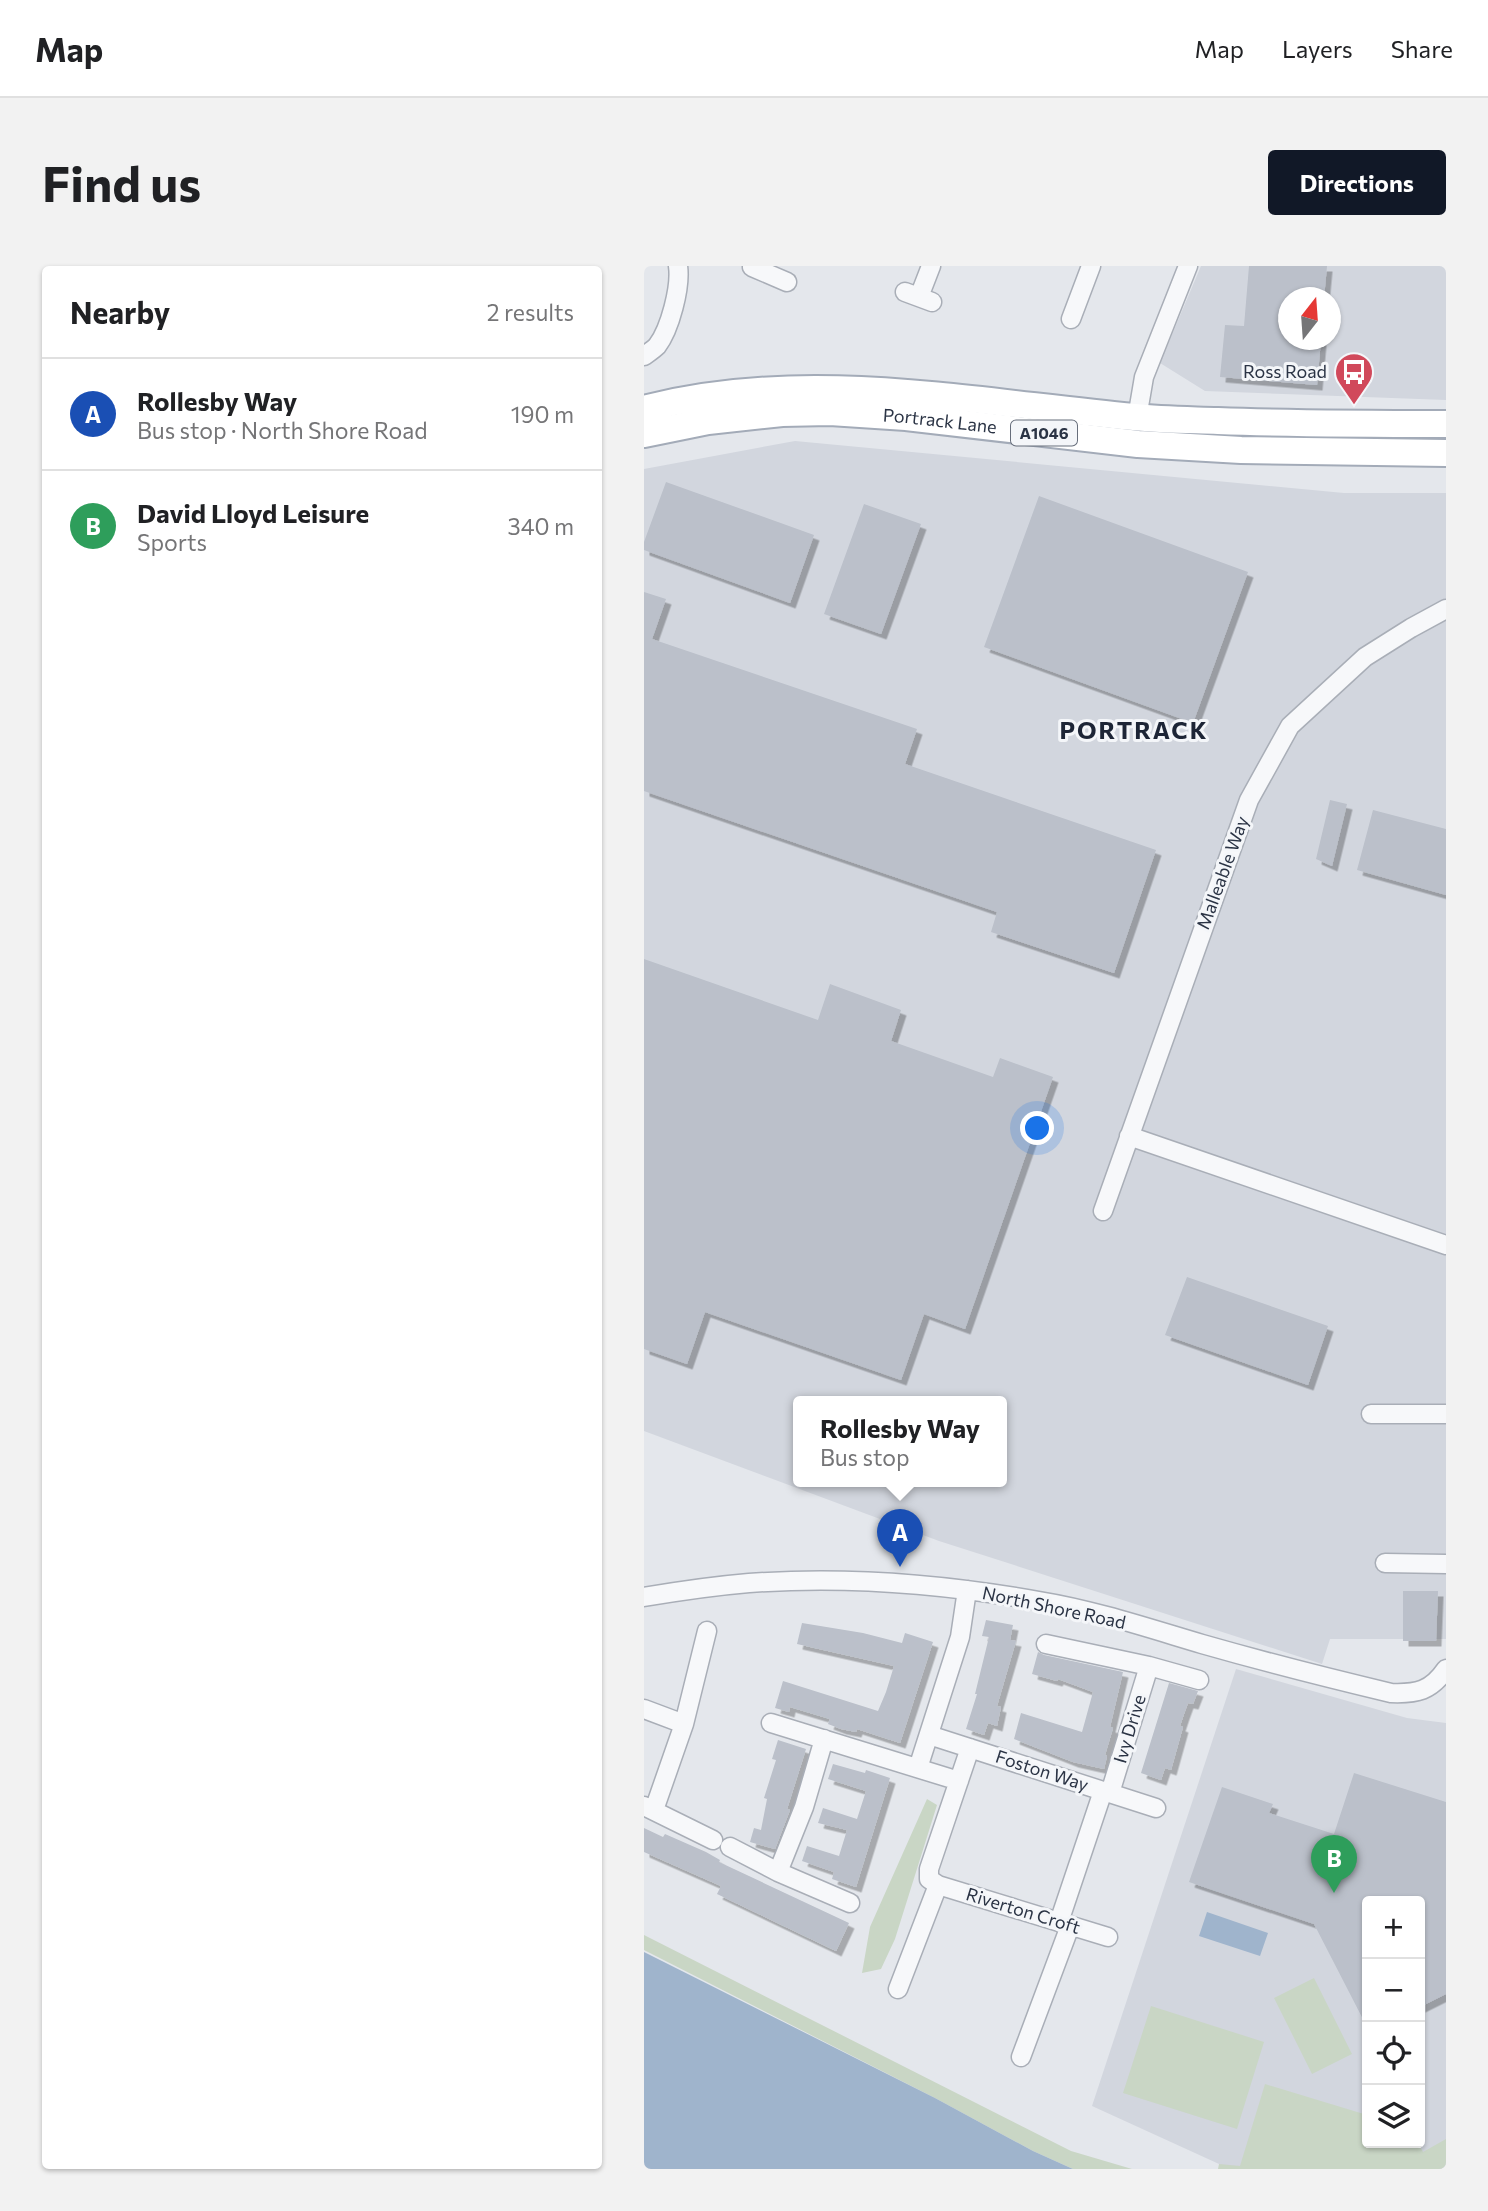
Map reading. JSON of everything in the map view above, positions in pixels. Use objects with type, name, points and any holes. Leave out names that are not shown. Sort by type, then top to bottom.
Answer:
[{"type":"main road","name":"Portrack Lane","points":[[644,409],[727,394],[789,388],[876,390],[1138,418],[1446,424]]},
{"type":"main road","name":"Portrack Lane","points":[[644,434],[708,421],[782,413],[830,412],[906,417],[1151,445],[1241,450],[1446,453]]},
{"type":"street","points":[[644,356],[656,347],[665,333],[677,293],[678,266]]},
{"type":"street","points":[[919,297],[931,266]]},
{"type":"street","points":[[1071,319],[1091,266]]},
{"type":"street","points":[[1138,418],[1144,377],[1188,266]]},
{"type":"street","points":[[752,267],[777,274]]},
{"type":"street","name":"Malleable Way","points":[[1103,1211],[1250,800],[1290,726],[1365,657],[1446,609]]},
{"type":"street","points":[[1129,1136],[1446,1245]]},
{"type":"street","points":[[1371,1414],[1446,1414]]},
{"type":"street","points":[[1385,1563],[1446,1564]]},
{"type":"street","name":"North Shore Road","points":[[644,1597],[748,1583],[799,1581],[898,1584],[967,1590],[1040,1601],[1112,1617],[1205,1645],[1391,1693],[1414,1694],[1431,1686],[1446,1669]]},
{"type":"street","points":[[918,1768],[960,1637],[967,1590]]},
{"type":"street","points":[[707,1631],[684,1724],[649,1808],[713,1840]]},
{"type":"street","points":[[1046,1644],[1149,1666],[1199,1681]]},
{"type":"street","name":"Ivy Drive","points":[[1021,2057],[1149,1666]]},
{"type":"street","points":[[644,1709],[684,1724]]},
{"type":"street","points":[[771,1723],[959,1781]]},
{"type":"street","name":"Foston Way","points":[[929,1735],[1156,1808]]},
{"type":"street","points":[[778,1872],[804,1807],[824,1739]]},
{"type":"street","points":[[898,1989],[938,1885],[929,1879],[929,1869],[970,1748]]},
{"type":"street","points":[[730,1847],[778,1872],[850,1903]]},
{"type":"street","name":"Riverton Croft","points":[[938,1885],[1108,1937]]},
{"type":"shaded area","points":[[1201,266],[1446,266],[1446,400],[1205,391],[1160,363]]},
{"type":"shaded area","points":[[795,441],[1344,493],[1446,493],[1446,1639],[1330,1639],[1322,1664],[939,1541],[794,1487],[1007,1487],[1007,1396],[793,1396],[793,1487],[644,1431],[644,469]]},
{"type":"shaded area","points":[[1236,1669],[1407,1718],[1446,1723],[1446,2169],[1230,2169],[1092,2106]]},
{"type":"green space","points":[[927,1799],[937,1805],[895,1939],[881,1969],[862,1973],[870,1927]]},
{"type":"green space","points":[[644,1935],[1071,2151],[1132,2169],[1073,2169],[1033,2151],[644,1950]]},
{"type":"green space","points":[[1314,1978],[1352,2054],[1312,2074],[1274,1998]]},
{"type":"green space","points":[[1151,2006],[1264,2042],[1237,2129],[1123,2093]]},
{"type":"green space","points":[[1265,2084],[1362,2113],[1362,2148],[1421,2148],[1423,2152],[1446,2139],[1446,2169],[1218,2169],[1219,2164],[1240,2166]]},
{"type":"water","points":[[1207,1912],[1268,1933],[1260,1956],[1199,1936]]},
{"type":"water","points":[[644,1952],[935,2098],[1033,2151],[1073,2169],[644,2169]]},
{"type":"building","points":[[1249,266],[1327,266],[1325,287],[1278,287],[1278,350],[1320,350],[1317,385],[1220,377],[1225,325],[1244,326]]},
{"type":"building","points":[[666,482],[814,535],[790,603],[644,550],[644,542]]},
{"type":"building","points":[[1039,496],[1248,572],[1193,723],[984,647]]},
{"type":"building","points":[[864,504],[921,524],[881,634],[824,614]]},
{"type":"building","points":[[644,592],[666,599],[652,639],[917,729],[905,764],[1156,850],[1114,973],[991,932],[997,912],[644,791]]},
{"type":"building","points":[[1330,800],[1347,804],[1332,866],[1316,859]]},
{"type":"building","points":[[1373,810],[1446,829],[1446,895],[1357,870]]},
{"type":"building","points":[[644,959],[818,1020],[830,984],[901,1010],[891,1041],[993,1077],[1000,1058],[1053,1077],[965,1329],[924,1314],[901,1380],[705,1312],[687,1364],[644,1349]]},
{"type":"building","points":[[1187,1277],[1328,1326],[1308,1385],[1165,1335]]},
{"type":"building","points":[[1403,1591],[1438,1591],[1436,1641],[1403,1641]]},
{"type":"building","points":[[986,1620],[1013,1625],[1010,1640],[1016,1641],[997,1706],[1001,1707],[997,1726],[988,1723],[984,1735],[966,1729],[977,1694],[989,1637],[982,1636]]},
{"type":"building","points":[[802,1623],[863,1633],[902,1643],[905,1633],[933,1642],[900,1743],[857,1729],[856,1732],[841,1729],[828,1724],[830,1719],[790,1707],[789,1712],[775,1708],[783,1681],[878,1711],[886,1692],[894,1666],[797,1644]]},
{"type":"building","points":[[1038,1652],[1123,1672],[1110,1727],[1113,1728],[1104,1769],[1073,1762],[1014,1739],[1021,1713],[1082,1732],[1093,1692],[1058,1679],[1057,1681],[1032,1674]]},
{"type":"building","points":[[1169,1683],[1198,1691],[1193,1704],[1188,1703],[1184,1714],[1171,1770],[1165,1768],[1161,1780],[1141,1773]]},
{"type":"building","points":[[778,1740],[806,1749],[787,1809],[790,1810],[775,1849],[750,1842],[754,1828],[761,1830],[767,1799],[764,1798],[776,1760],[772,1759]]},
{"type":"building","points":[[833,1764],[890,1778],[856,1887],[832,1879],[834,1872],[802,1861],[807,1846],[839,1856],[847,1830],[818,1823],[823,1808],[857,1819],[866,1791],[828,1779]]},
{"type":"building","points":[[1354,1773],[1446,1802],[1446,1994],[1425,2004],[1425,1896],[1362,1896],[1362,2017],[1314,1924],[1189,1882],[1222,1787],[1273,1804],[1269,1813],[1334,1834]]},
{"type":"building","points":[[644,1828],[706,1852],[720,1860],[719,1862],[849,1923],[836,1951],[717,1894],[721,1886],[644,1852]]},
{"type":"place","name":"Ross Road","points":[[1354,406]]},
{"type":"place","name":"Rollesby Way","points":[[900,1567]]},
{"type":"place","name":"David Lloyd Leisure","points":[[1334,1893]]},
{"type":"district","name":"PORTRACK","points":[[1134,731]]}]
